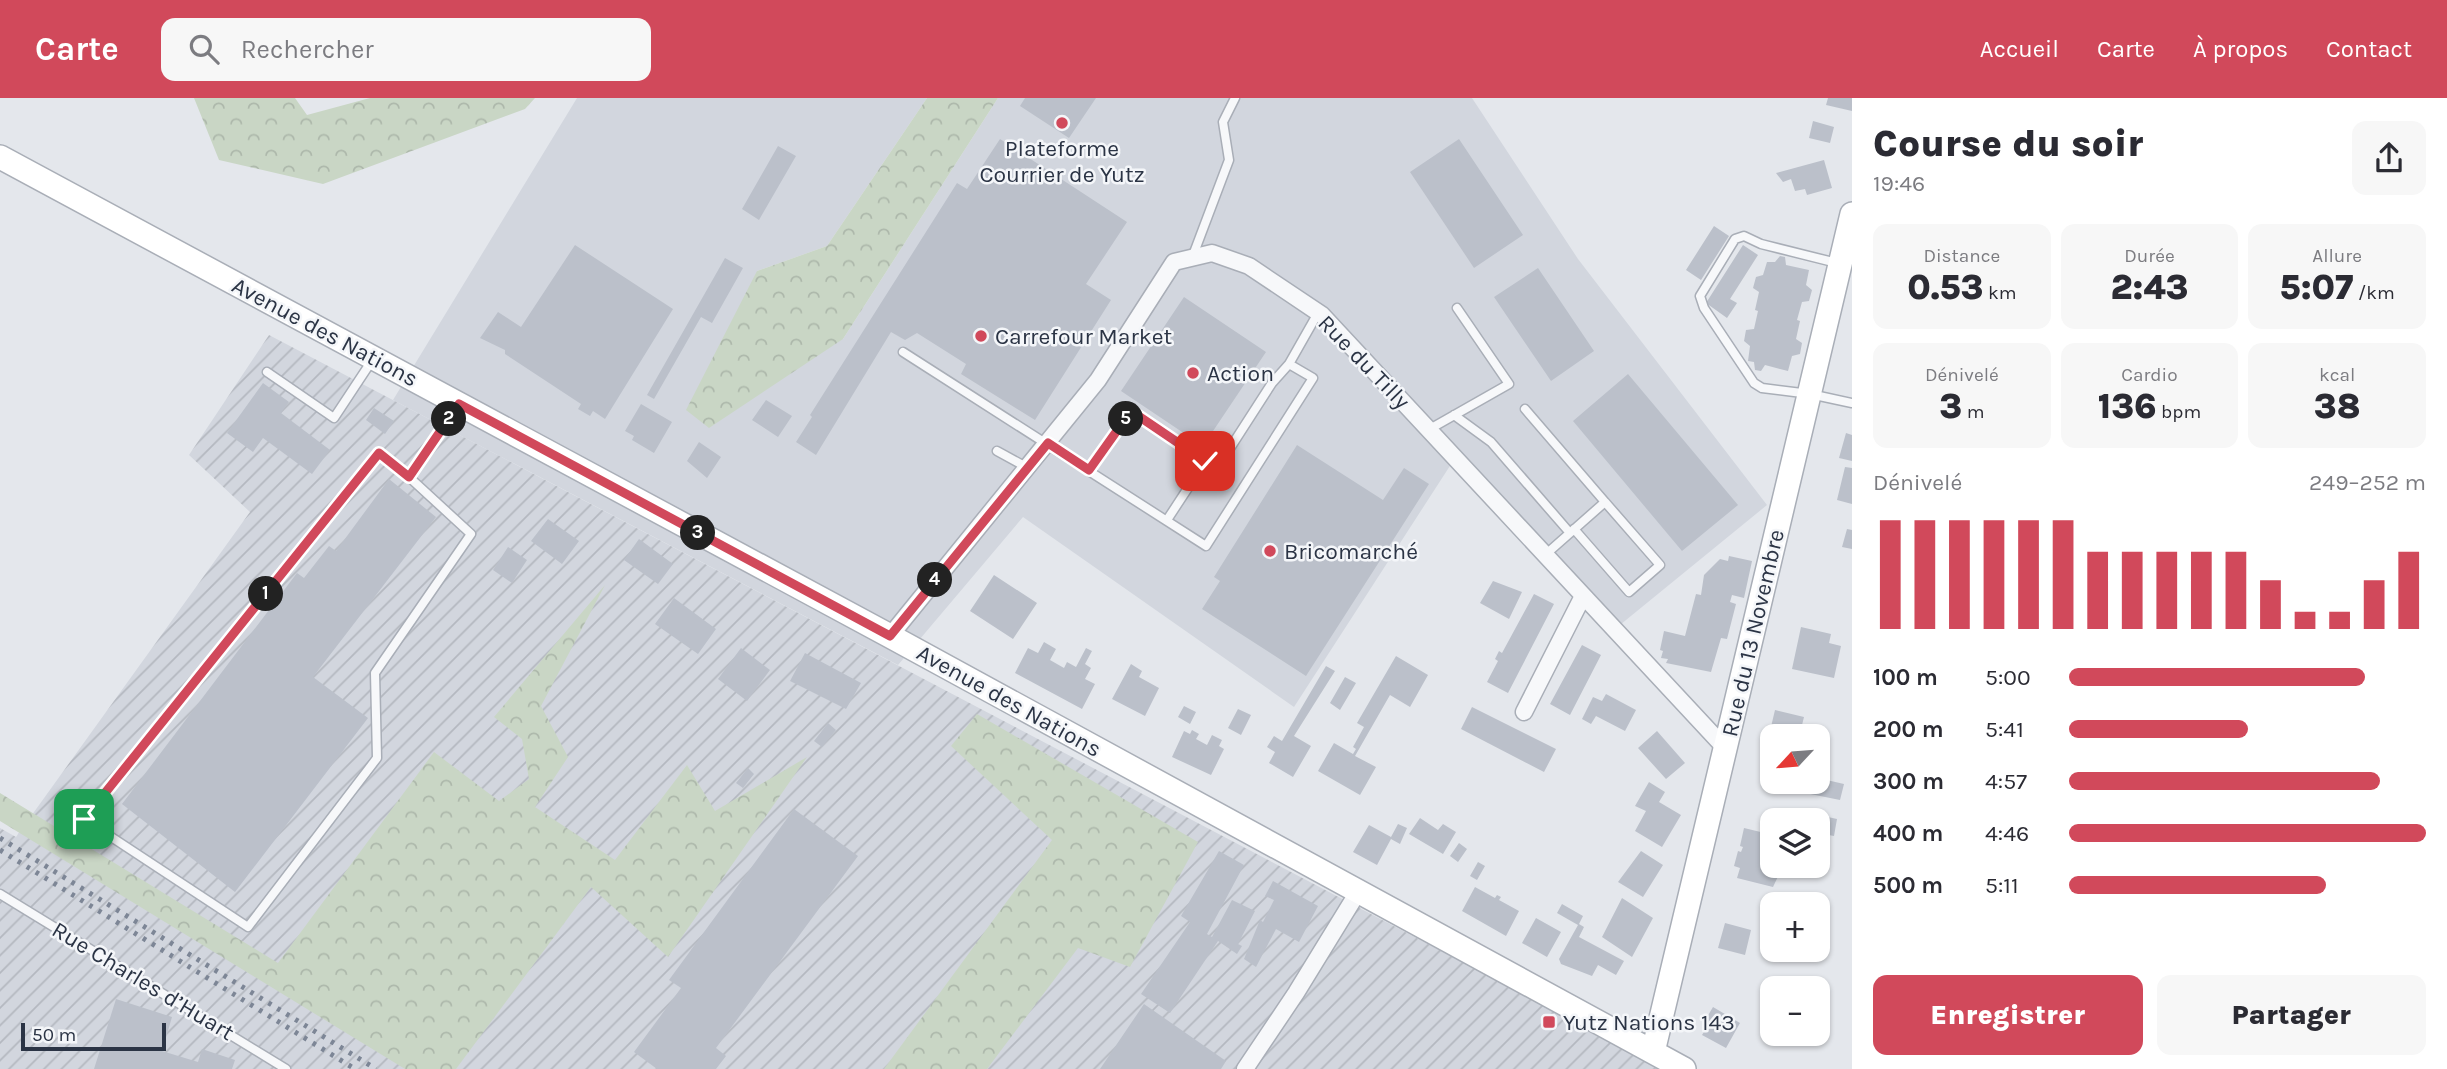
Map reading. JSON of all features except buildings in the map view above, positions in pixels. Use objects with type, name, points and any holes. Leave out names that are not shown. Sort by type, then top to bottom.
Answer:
[{"type":"main road","name":"Avenue des Nations","points":[[0,157],[890,636],[1684,1069]]},
{"type":"main road","name":"Rue du 13 Novembre","points":[[1653,1052],[1852,214]]},
{"type":"street","name":"Rue du Tilly","points":[[1192,258],[1212,253],[1249,266],[1318,313],[1726,749]]},
{"type":"street","points":[[890,636],[1098,380],[1174,262],[1192,258]]},
{"type":"street","points":[[1524,712],[1583,596]]},
{"type":"street","points":[[1244,1069],[1296,993],[1357,892]]},
{"type":"lane","points":[[1192,258],[1229,160],[1223,122],[1236,98]]},
{"type":"lane","points":[[1840,263],[1761,244],[1744,236],[1735,239],[1700,296],[1704,308],[1754,383],[1762,388],[1852,403]]},
{"type":"lane","points":[[1428,430],[1509,384],[1457,308]]},
{"type":"lane","points":[[1167,520],[1212,448],[1226,456],[1272,383],[1289,364],[1318,313]]},
{"type":"lane","points":[[904,352],[1206,545],[1313,378],[1289,364]]},
{"type":"lane","points":[[267,372],[334,418],[374,358]]},
{"type":"lane","points":[[409,477],[459,404]]},
{"type":"lane","points":[[1454,415],[1491,442],[1629,592],[1660,565],[1525,409]]},
{"type":"lane","points":[[1089,470],[1131,411],[1205,461]]},
{"type":"lane","points":[[997,452],[1028,468]]},
{"type":"lane","points":[[379,453],[409,477],[471,534],[375,673],[377,758],[248,927],[84,819],[379,453]]},
{"type":"lane","points":[[1545,555],[1605,502]]},
{"type":"lane","name":"Rue Charles d’Huart","points":[[0,894],[286,1069]]},
{"type":"shaded area","points":[[577,98],[927,98],[827,246],[757,271],[843,339],[998,98],[1472,98],[1578,259],[1767,505],[1615,629],[1457,455],[1294,707],[1023,517],[898,665],[393,400]]},
{"type":"shaded area","points":[[269,335],[1666,1069],[0,1069],[0,828],[16,837],[250,512],[189,455]]},
{"type":"green space","points":[[194,98],[295,98],[307,115],[370,98],[535,98],[525,109],[323,184],[219,160]]},
{"type":"green space","points":[[927,98],[998,98],[843,339],[709,428],[686,410],[757,271],[827,246]]},
{"type":"green space","points":[[605,585],[541,706],[568,757],[535,807],[615,860],[687,765],[715,811],[807,757],[668,957],[591,887],[456,1069],[405,1069],[0,821],[0,793],[278,963],[434,752],[499,801],[529,779],[522,739],[494,717]]},
{"type":"green space","points":[[977,714],[1198,842],[1130,967],[1078,948],[987,1069],[884,1069],[1052,840],[951,746]]},
{"type":"railway","points":[[0,838],[376,1069]]},
{"type":"railway","points":[[0,850],[355,1069]]},
{"type":"place","name":"Plateforme Courrier de Yutz","points":[[1062,123]]},
{"type":"place","name":"Carrefour Market","points":[[981,336]]},
{"type":"place","name":"Action","points":[[1193,373]]},
{"type":"place","name":"Bricomarché","points":[[1270,551]]},
{"type":"place","name":"Yutz Nations 143","points":[[1549,1022]]},
{"type":"route","points":[[84,819],[379,453],[409,477],[459,404],[890,636],[1048,443],[1089,470],[1131,411],[1205,461]]}]
